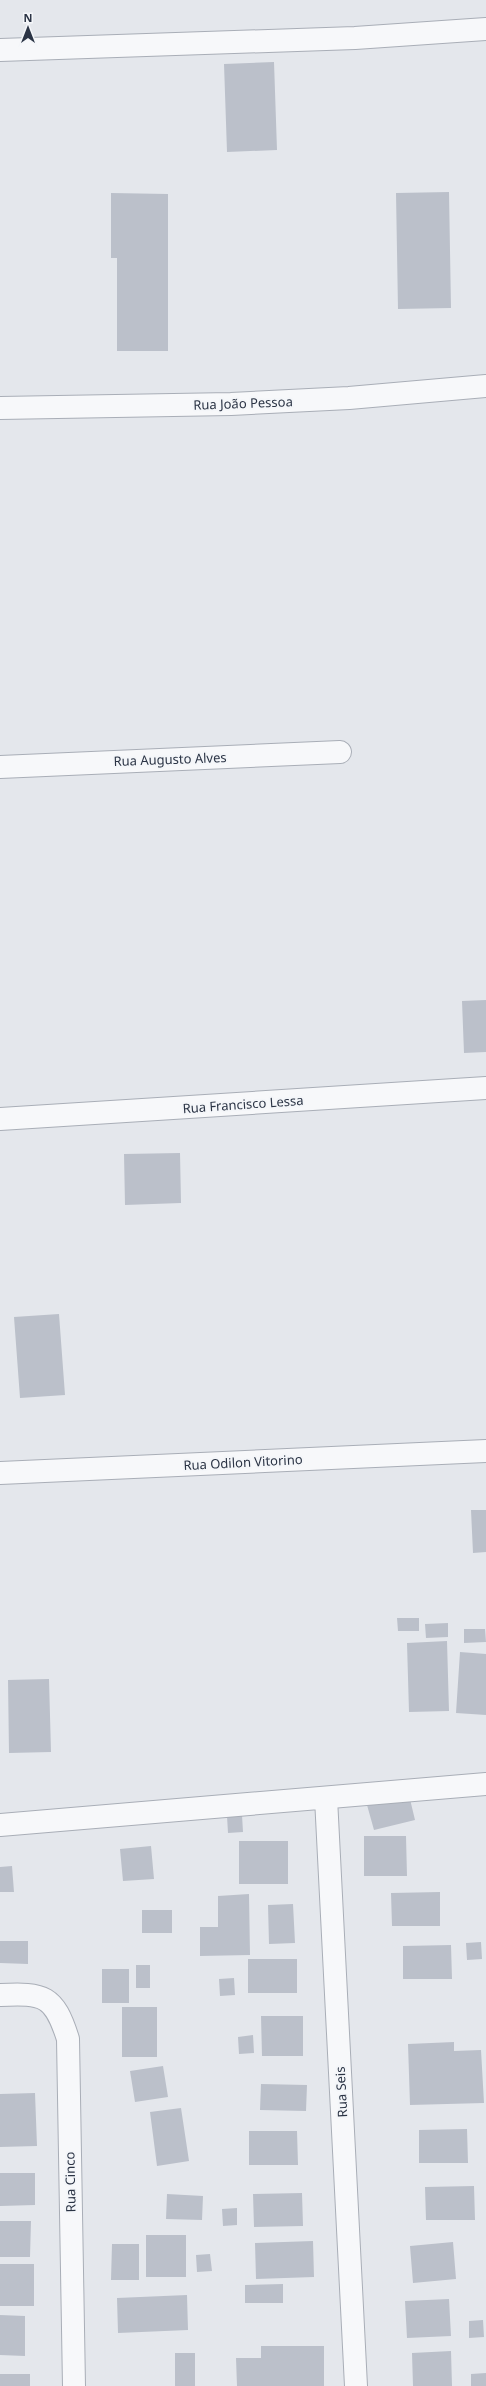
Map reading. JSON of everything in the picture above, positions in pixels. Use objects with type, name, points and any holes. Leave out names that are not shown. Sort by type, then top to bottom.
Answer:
[{"type":"street","points":[[0,50],[355,38],[486,29]]},
{"type":"street","name":"Rua João Pessoa","points":[[0,408],[231,404],[349,398],[486,386]]},
{"type":"street","name":"Rua Augusto Alves","points":[[0,767],[340,752]]},
{"type":"street","name":"Rua Francisco Lessa","points":[[0,1119],[486,1088]]},
{"type":"street","name":"Rua Odilon Vitorino","points":[[0,1473],[486,1451]]},
{"type":"street","points":[[0,1825],[486,1784]]},
{"type":"street","name":"Rua Seis","points":[[326,1798],[356,2386]]},
{"type":"street","name":"Rua Cinco","points":[[0,1996],[33,1994],[51,2003],[61,2018],[68,2039],[74,2386]]},
{"type":"building","points":[[274,62],[277,150],[227,152],[224,64]]},
{"type":"building","points":[[449,192],[451,308],[398,309],[396,193]]},
{"type":"building","points":[[111,193],[168,194],[168,351],[117,351],[117,258],[111,258]]},
{"type":"building","points":[[486,1000],[486,1052],[464,1053],[462,1001]]},
{"type":"building","points":[[180,1153],[181,1203],[125,1205],[124,1154]]},
{"type":"building","points":[[59,1314],[65,1395],[20,1398],[14,1317]]},
{"type":"building","points":[[471,1510],[486,1510],[486,1552],[473,1553]]},
{"type":"building","points":[[397,1618],[419,1618],[419,1631],[398,1631]]},
{"type":"building","points":[[448,1623],[448,1637],[426,1638],[425,1624]]},
{"type":"building","points":[[464,1629],[485,1629],[486,1642],[464,1643]]},
{"type":"building","points":[[447,1641],[449,1711],[409,1712],[407,1643]]},
{"type":"building","points":[[460,1652],[486,1654],[486,1715],[456,1713]]},
{"type":"building","points":[[49,1679],[51,1752],[9,1753],[8,1680]]},
{"type":"building","points":[[409,1795],[415,1820],[374,1830],[367,1805]]},
{"type":"building","points":[[242,1815],[243,1832],[228,1833],[227,1816]]},
{"type":"building","points":[[364,1836],[406,1836],[407,1876],[364,1876]]},
{"type":"building","points":[[239,1841],[288,1841],[288,1884],[239,1884]]},
{"type":"building","points":[[151,1846],[154,1879],[123,1881],[120,1849]]},
{"type":"building","points":[[12,1866],[14,1892],[0,1892],[0,1867]]},
{"type":"building","points":[[440,1892],[440,1926],[392,1926],[391,1893]]},
{"type":"building","points":[[249,1894],[250,1955],[200,1956],[200,1927],[218,1927],[218,1896]]},
{"type":"building","points":[[293,1904],[295,1943],[269,1944],[268,1905]]},
{"type":"building","points":[[142,1910],[172,1910],[172,1933],[142,1933]]},
{"type":"building","points":[[0,1941],[28,1941],[28,1964],[0,1963]]},
{"type":"building","points":[[481,1942],[482,1959],[467,1960],[466,1943]]},
{"type":"building","points":[[451,1945],[452,1979],[403,1979],[403,1946]]},
{"type":"building","points":[[248,1959],[297,1959],[297,1993],[248,1993]]},
{"type":"building","points":[[136,1965],[150,1965],[150,1988],[136,1988]]},
{"type":"building","points":[[102,1969],[129,1969],[129,2003],[102,2003]]},
{"type":"building","points":[[234,1978],[235,1995],[220,1996],[219,1979]]},
{"type":"building","points":[[122,2007],[157,2007],[157,2057],[122,2057]]},
{"type":"building","points":[[261,2016],[303,2016],[303,2056],[262,2056]]},
{"type":"building","points":[[253,2035],[254,2053],[239,2054],[238,2037]]},
{"type":"building","points":[[454,2042],[454,2051],[481,2050],[484,2103],[410,2105],[408,2044]]},
{"type":"building","points":[[163,2066],[168,2097],[135,2102],[130,2071]]},
{"type":"building","points":[[261,2084],[307,2085],[306,2111],[260,2110]]},
{"type":"building","points":[[35,2093],[37,2146],[0,2147],[0,2094]]},
{"type":"building","points":[[181,2108],[189,2161],[157,2166],[150,2112]]},
{"type":"building","points":[[467,2129],[468,2163],[419,2163],[419,2130]]},
{"type":"building","points":[[249,2131],[297,2131],[298,2165],[249,2165]]},
{"type":"building","points":[[0,2173],[35,2173],[35,2205],[0,2206]]},
{"type":"building","points":[[474,2186],[475,2220],[426,2220],[425,2187]]},
{"type":"building","points":[[302,2193],[303,2226],[254,2227],[253,2194]]},
{"type":"building","points":[[167,2194],[203,2196],[202,2220],[166,2219]]},
{"type":"building","points":[[237,2208],[237,2225],[223,2226],[222,2209]]},
{"type":"building","points":[[0,2221],[31,2221],[30,2257],[0,2257]]},
{"type":"building","points":[[146,2235],[186,2235],[186,2277],[146,2277]]},
{"type":"building","points":[[313,2241],[314,2277],[256,2279],[255,2243]]},
{"type":"building","points":[[453,2242],[456,2279],[413,2283],[410,2246]]},
{"type":"building","points":[[112,2244],[139,2244],[139,2280],[111,2280]]},
{"type":"building","points":[[210,2254],[212,2271],[197,2272],[196,2255]]},
{"type":"building","points":[[0,2264],[34,2264],[34,2306],[0,2306]]},
{"type":"building","points":[[283,2284],[283,2303],[245,2303],[245,2285]]},
{"type":"building","points":[[187,2295],[188,2330],[118,2333],[117,2298]]},
{"type":"building","points":[[449,2299],[451,2336],[407,2338],[405,2301]]},
{"type":"building","points":[[0,2315],[25,2316],[25,2356],[0,2355]]},
{"type":"building","points":[[483,2320],[484,2337],[469,2338],[469,2321]]},
{"type":"building","points":[[261,2346],[324,2346],[324,2386],[237,2386],[236,2358],[261,2358]]},
{"type":"building","points":[[451,2351],[452,2386],[413,2386],[412,2353]]},
{"type":"building","points":[[175,2353],[195,2353],[195,2386],[175,2386]]},
{"type":"building","points":[[486,2373],[486,2386],[471,2386],[471,2374]]},
{"type":"building","points":[[0,2374],[30,2374],[30,2386],[0,2386]]}]
